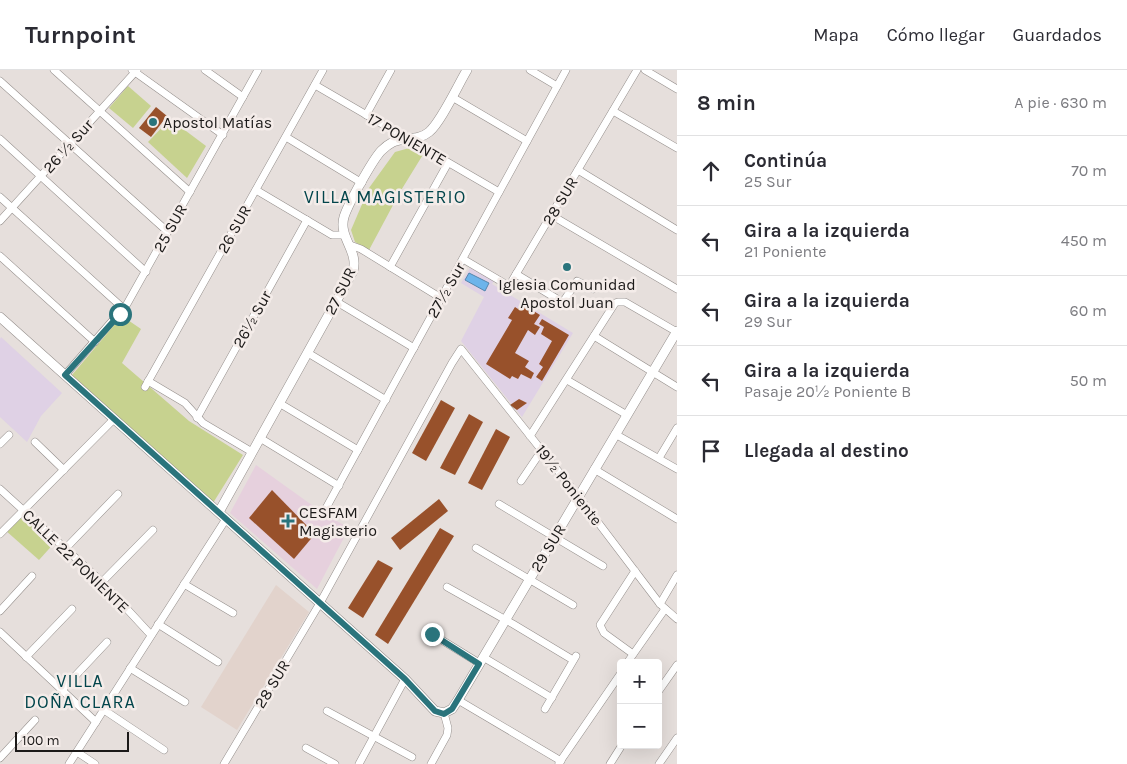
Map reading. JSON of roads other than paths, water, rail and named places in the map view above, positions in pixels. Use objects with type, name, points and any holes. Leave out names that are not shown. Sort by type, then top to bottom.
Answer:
[{"type":"street","points":[[54,70],[190,192]]},
{"type":"street","points":[[206,70],[244,97]]},
{"type":"street","name":"25 SUR","points":[[65,375],[124,309],[258,70]]},
{"type":"street","name":"26 SUR","points":[[197,418],[185,403],[147,384],[323,70]]},
{"type":"street","points":[[366,115],[391,70]]},
{"type":"street","points":[[256,190],[332,235],[344,235],[344,216],[383,148],[396,141],[419,138],[430,131],[437,124],[467,70]]},
{"type":"street","points":[[530,70],[557,86]]},
{"type":"street","name":"27½ Sur","points":[[325,510],[566,70]]},
{"type":"street","name":"28 SUR","points":[[516,274],[638,70]]},
{"type":"street","points":[[645,70],[677,89]]},
{"type":"street","points":[[135,71],[223,135]]},
{"type":"street","name":"26 ½ Sur","points":[[0,221],[135,71]]},
{"type":"street","points":[[0,81],[168,232]]},
{"type":"street","name":"17 PONIENTE","points":[[315,85],[499,192]]},
{"type":"street","points":[[452,96],[527,141]]},
{"type":"street","points":[[613,110],[677,148]]},
{"type":"street","points":[[286,137],[362,183]]},
{"type":"street","points":[[0,139],[146,272]]},
{"type":"street","points":[[390,267],[448,163]]},
{"type":"street","points":[[578,170],[677,230]]},
{"type":"street","points":[[0,198],[124,309]]},
{"type":"street","points":[[551,214],[677,289]]},
{"type":"street","name":"26½ Sur","points":[[197,418],[307,220]]},
{"type":"street","name":"27 SUR","points":[[69,764],[184,584],[222,516],[252,452],[336,302],[354,267],[354,257],[344,235]]},
{"type":"street","points":[[350,245],[442,298]]},
{"type":"street","points":[[0,256],[95,342]]},
{"type":"street","points":[[463,259],[509,286],[516,274],[565,304],[577,281],[593,289]]},
{"type":"street","points":[[336,302],[414,348]]},
{"type":"street","points":[[530,436],[613,306],[618,302],[625,302],[677,332]]},
{"type":"street","points":[[0,316],[405,679],[435,711],[444,714],[448,728],[447,734],[431,764]]},
{"type":"street","name":"29 SUR","points":[[444,714],[452,709],[458,700],[677,332]]},
{"type":"street","points":[[594,336],[677,387]]},
{"type":"street","name":"28 SUR","points":[[224,764],[320,603],[461,349]]},
{"type":"street","name":"19½ Poniente","points":[[461,349],[578,496],[662,606],[677,619]]},
{"type":"street","points":[[308,353],[386,400]]},
{"type":"street","points":[[567,380],[627,415]]},
{"type":"street","points":[[280,404],[358,450]]},
{"type":"street","points":[[197,418],[252,452]]},
{"type":"street","points":[[0,534],[114,419]]},
{"type":"street","points":[[659,458],[677,428]]},
{"type":"street","points":[[615,434],[677,469]]},
{"type":"street","points":[[0,444],[9,435]]},
{"type":"street","points":[[260,438],[339,486]]},
{"type":"street","points":[[35,442],[64,470]]},
{"type":"street","points":[[521,481],[542,450]]},
{"type":"street","points":[[594,469],[677,519]]},
{"type":"street","name":"CALLE 22 PONIENTE","points":[[0,489],[102,582],[151,635]]},
{"type":"street","points":[[66,548],[118,494]]},
{"type":"street","points":[[499,504],[603,566]]},
{"type":"street","points":[[102,582],[152,530]]},
{"type":"street","points":[[476,548],[573,605]]},
{"type":"street","points":[[634,654],[604,633],[600,627],[601,621],[635,571]]},
{"type":"street","points":[[630,659],[662,606],[677,575]]},
{"type":"street","points":[[0,612],[32,576]]},
{"type":"street","points":[[184,584],[233,613]]},
{"type":"street","points":[[447,587],[575,658],[545,709]]},
{"type":"street","points":[[26,657],[72,609]]},
{"type":"street","points":[[158,624],[218,662]]},
{"type":"street","points":[[0,632],[96,722]]},
{"type":"street","points":[[432,634],[552,698]]},
{"type":"street","points":[[62,690],[107,642]]},
{"type":"street","points":[[662,686],[677,665]]},
{"type":"street","points":[[130,668],[185,702]]},
{"type":"street","points":[[359,764],[405,679]]},
{"type":"street","points":[[458,700],[560,763],[617,679]]},
{"type":"street","points":[[104,710],[164,750]]},
{"type":"street","points":[[327,710],[412,757]]},
{"type":"street","points":[[0,758],[35,720]]},
{"type":"street","points":[[659,764],[677,738]]},
{"type":"street","points":[[306,748],[335,764]]},
{"type":"street","points":[[610,764],[619,749]]},
{"type":"street","points":[[77,752],[95,764]]},
{"type":"water","points":[[469,273],[489,283],[485,291],[465,280]]},
{"type":"place","name":"Apostol Matías","points":[[153,122]]},
{"type":"place","name":"Iglesia Comunidad Apostol Juan","points":[[567,267]]},
{"type":"place","name":"CESFAM Magisterio","points":[[288,521]]},
{"type":"district","name":"VILLA MAGISTERIO","points":[[385,197]]},
{"type":"district","name":"VILLA DOÑA CLARA","points":[[80,691]]}]
